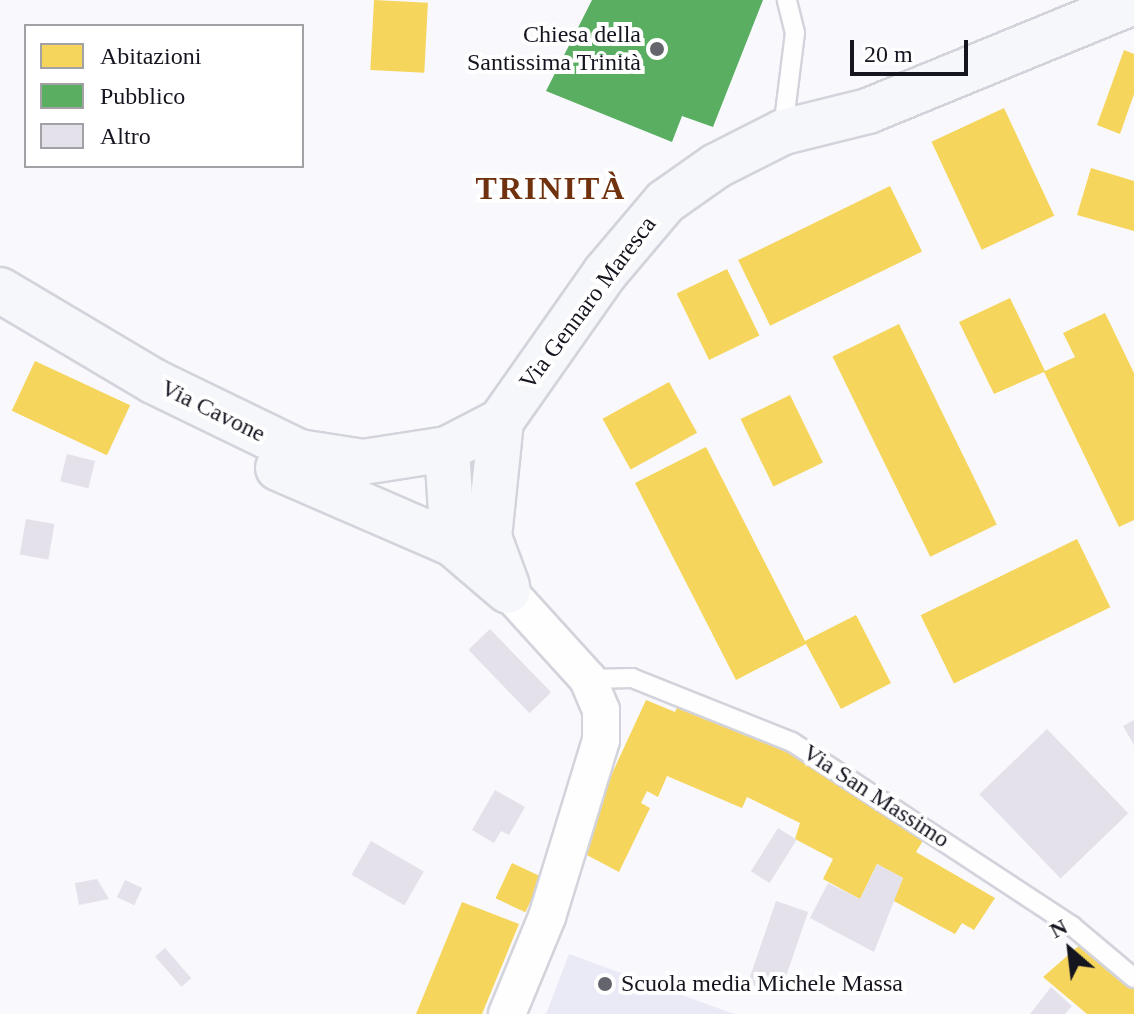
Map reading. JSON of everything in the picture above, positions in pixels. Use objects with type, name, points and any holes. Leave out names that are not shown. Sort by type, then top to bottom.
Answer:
[{"type":"main road","name":"Via Gennaro Maresca","points":[[447,449],[501,421],[665,202],[716,166],[783,132],[868,111],[1134,2]]},
{"type":"main road","name":"Via Cavone","points":[[0,290],[153,381],[299,452],[331,460],[398,461],[447,449]]},
{"type":"main road","points":[[153,381],[192,424],[238,451],[453,544],[508,591]]},
{"type":"main road","points":[[501,421],[489,537],[508,591]]},
{"type":"main road","points":[[447,449],[453,544]]},
{"type":"street","points":[[507,1014],[547,917],[601,740],[601,710],[588,679],[508,591]]},
{"type":"lane","points":[[783,132],[795,33],[787,0]]},
{"type":"lane","name":"Via San Massimo","points":[[588,679],[632,678],[792,742],[1072,926],[1134,978]]},
{"type":"shaded area","name":"Scuola media Michele Massa","points":[[569,954],[734,1014],[546,1014]]},
{"type":"building: Abitazioni","points":[[374,0],[428,3],[424,73],[370,70]]},
{"type":"building: Abitazioni","points":[[1124,50],[1134,54],[1134,94],[1120,134],[1097,125]]},
{"type":"building: Abitazioni","points":[[1004,108],[1054,216],[982,250],[931,142]]},
{"type":"building: Abitazioni","points":[[1091,168],[1134,181],[1134,231],[1077,215]]},
{"type":"building: Abitazioni","points":[[890,186],[922,252],[770,326],[738,260]]},
{"type":"building: Abitazioni","points":[[727,269],[759,336],[709,360],[677,294]]},
{"type":"building: Abitazioni","points":[[1010,298],[1045,371],[1075,357],[1063,333],[1105,313],[1134,373],[1134,520],[1119,527],[1044,372],[994,394],[959,322]]},
{"type":"building: Abitazioni","points":[[899,324],[997,524],[930,557],[832,356]]},
{"type":"building: Abitazioni","points":[[35,361],[130,405],[107,455],[12,411]]},
{"type":"building: Abitazioni","points":[[669,382],[697,433],[631,470],[603,419]]},
{"type":"building: Abitazioni","points":[[790,395],[823,462],[773,487],[741,419]]},
{"type":"building: Abitazioni","points":[[706,447],[805,641],[856,615],[891,683],[841,709],[806,644],[736,680],[635,483]]},
{"type":"building: Abitazioni","points":[[1077,539],[1110,607],[954,684],[921,615]]},
{"type":"building: Abitazioni","points":[[646,700],[675,712],[679,703],[821,767],[929,831],[916,852],[995,898],[974,930],[962,923],[955,934],[892,900],[903,878],[877,864],[860,899],[823,879],[833,859],[795,839],[800,823],[747,797],[742,808],[667,776],[658,797],[647,791],[641,803],[650,808],[619,872],[583,853],[585,832]]},
{"type":"building: Abitazioni","points":[[512,863],[542,877],[525,912],[496,898]]},
{"type":"building: Abitazioni","points":[[462,902],[519,924],[482,1014],[416,1014]]},
{"type":"building: Abitazioni","points":[[1082,943],[1134,985],[1134,1014],[1087,1014],[1043,977]]},
{"type":"building: Pubblico","name":"Chiesa della Santissima Trinità","points":[[592,0],[763,0],[713,127],[682,116],[672,142],[546,91]]},
{"type":"building: Altro","points":[[67,454],[95,461],[88,488],[60,481]]},
{"type":"building: Altro","points":[[26,519],[55,524],[48,559],[20,554]]},
{"type":"building: Altro","points":[[490,629],[551,692],[530,713],[468,650]]},
{"type":"building: Altro","points":[[1134,720],[1134,745],[1123,726]]},
{"type":"building: Altro","points":[[1047,729],[1128,813],[1061,878],[979,794]]},
{"type":"building: Altro","points":[[495,790],[525,807],[509,835],[501,831],[494,843],[472,830]]},
{"type":"building: Altro","points":[[778,828],[797,840],[770,883],[751,871]]},
{"type":"building: Altro","points":[[371,841],[424,872],[404,905],[352,875]]},
{"type":"building: Altro","points":[[877,864],[903,878],[874,952],[810,918],[828,883],[860,899]]},
{"type":"building: Altro","points":[[97,879],[109,899],[79,905],[75,883]]},
{"type":"building: Altro","points":[[125,880],[142,888],[134,905],[117,897]]},
{"type":"building: Altro","points":[[776,901],[808,912],[780,994],[748,983]]},
{"type":"building: Altro","points":[[165,948],[191,978],[181,987],[155,957]]},
{"type":"building: Altro","points":[[1051,987],[1072,1006],[1065,1014],[1030,1014]]},
{"type":"place","name":"Chiesa della Santissima Trinità","points":[[657,49]]},
{"type":"place","name":"Scuola media Michele Massa","points":[[605,984]]},
{"type":"district","name":"TRINITÀ","points":[[551,188]]}]
